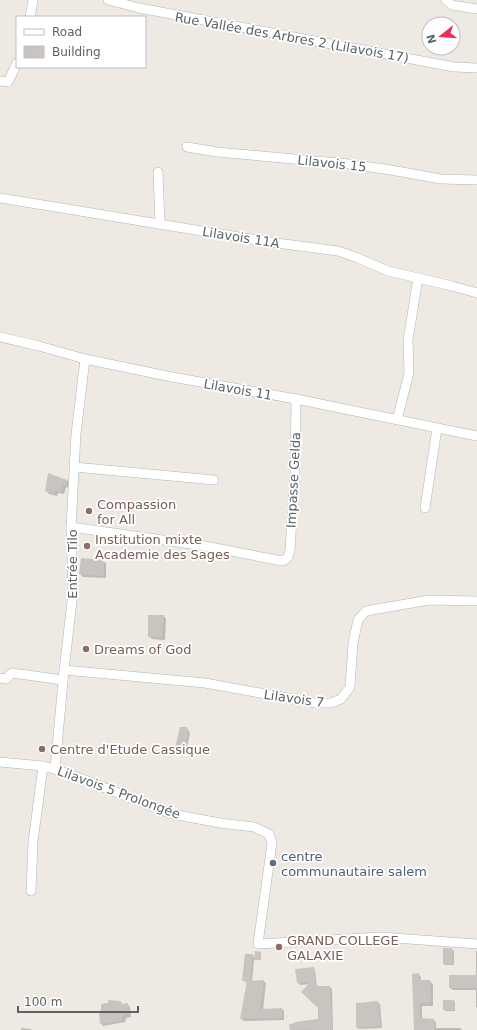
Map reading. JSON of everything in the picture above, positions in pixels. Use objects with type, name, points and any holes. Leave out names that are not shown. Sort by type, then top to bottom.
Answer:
[{"type":"street","points":[[30,16],[33,0]]},
{"type":"street","name":"Rue Vallée des Arbres 2 (Lilavois 17)","points":[[108,0],[139,8],[454,67],[477,68]]},
{"type":"street","points":[[446,0],[452,5],[477,9]]},
{"type":"street","points":[[0,81],[8,82],[16,65]]},
{"type":"street","name":"Lilavois 15","points":[[187,147],[217,152],[349,164],[441,179],[477,180]]},
{"type":"street","points":[[158,172],[160,224]]},
{"type":"street","name":"Lilavois 11A","points":[[0,198],[269,242],[338,251],[388,271],[477,293]]},
{"type":"street","points":[[397,420],[409,373],[408,340],[418,278]]},
{"type":"street","name":"Lilavois 11","points":[[0,337],[85,359],[172,377],[296,399],[477,436]]},
{"type":"street","name":"Entrée Tilo","points":[[55,769],[73,593],[71,527],[74,467],[76,434],[85,359]]},
{"type":"street","name":"Impasse Gelda","points":[[71,527],[205,546],[282,560],[286,559],[289,556],[290,550],[295,472],[296,399]]},
{"type":"street","points":[[425,508],[437,428]]},
{"type":"street","points":[[74,467],[214,480]]},
{"type":"street","name":"Lilavois 7","points":[[64,670],[205,683],[315,703],[331,703],[341,699],[350,687],[353,644],[358,620],[366,611],[429,600],[477,601]]},
{"type":"street","points":[[0,678],[6,679],[12,673],[64,680]]},
{"type":"street","name":"Lilavois 5 Prolongée","points":[[0,762],[43,766],[55,769],[172,814],[220,823],[254,827],[269,834],[272,843],[258,944],[381,937],[477,944]]},
{"type":"street","points":[[31,891],[33,842],[43,766]]},
{"type":"building","points":[[48,473],[67,480],[66,485],[63,485],[61,492],[55,491],[54,494],[45,491]]},
{"type":"building","points":[[81,558],[104,560],[104,576],[79,574]]},
{"type":"building","points":[[148,615],[164,615],[162,637],[148,637]]},
{"type":"building","points":[[180,727],[187,727],[188,732],[184,749],[175,748]]},
{"type":"building","points":[[443,948],[452,948],[453,964],[443,964]]},
{"type":"building","points":[[255,951],[261,952],[261,960],[254,960]]},
{"type":"building","points":[[245,954],[253,954],[250,981],[264,980],[260,1009],[282,1008],[282,1018],[240,1019],[247,981],[242,981]]},
{"type":"building","points":[[314,967],[316,986],[330,986],[332,1030],[290,1030],[289,1024],[318,1019],[318,1008],[301,992],[310,982],[297,983],[295,969]]},
{"type":"building","points":[[419,973],[419,980],[430,980],[431,1003],[420,1003],[420,1018],[434,1019],[434,1030],[414,1030],[412,974]]},
{"type":"building","points":[[449,975],[477,975],[477,988],[449,988]]},
{"type":"building","points":[[108,1000],[121,1001],[121,1004],[128,1003],[129,1014],[123,1015],[122,1020],[120,1021],[100,1024],[99,1011],[101,1010],[101,1004],[108,1003]]},
{"type":"building","points":[[443,1000],[454,1000],[454,1010],[443,1010]]},
{"type":"building","points":[[378,1001],[381,1026],[356,1028],[356,1003]]},
{"type":"place","name":"Compassion for All","points":[[89,511]]},
{"type":"place","name":"Institution mixte Academie des Sages","points":[[87,546]]},
{"type":"place","name":"Dreams of God","points":[[86,649]]},
{"type":"place","name":"Centre d'Etude Cassique","points":[[42,749]]},
{"type":"place","name":"centre communautaire salem","points":[[273,863]]},
{"type":"place","name":"GRAND COLLEGE GALAXIE","points":[[279,947]]}]
